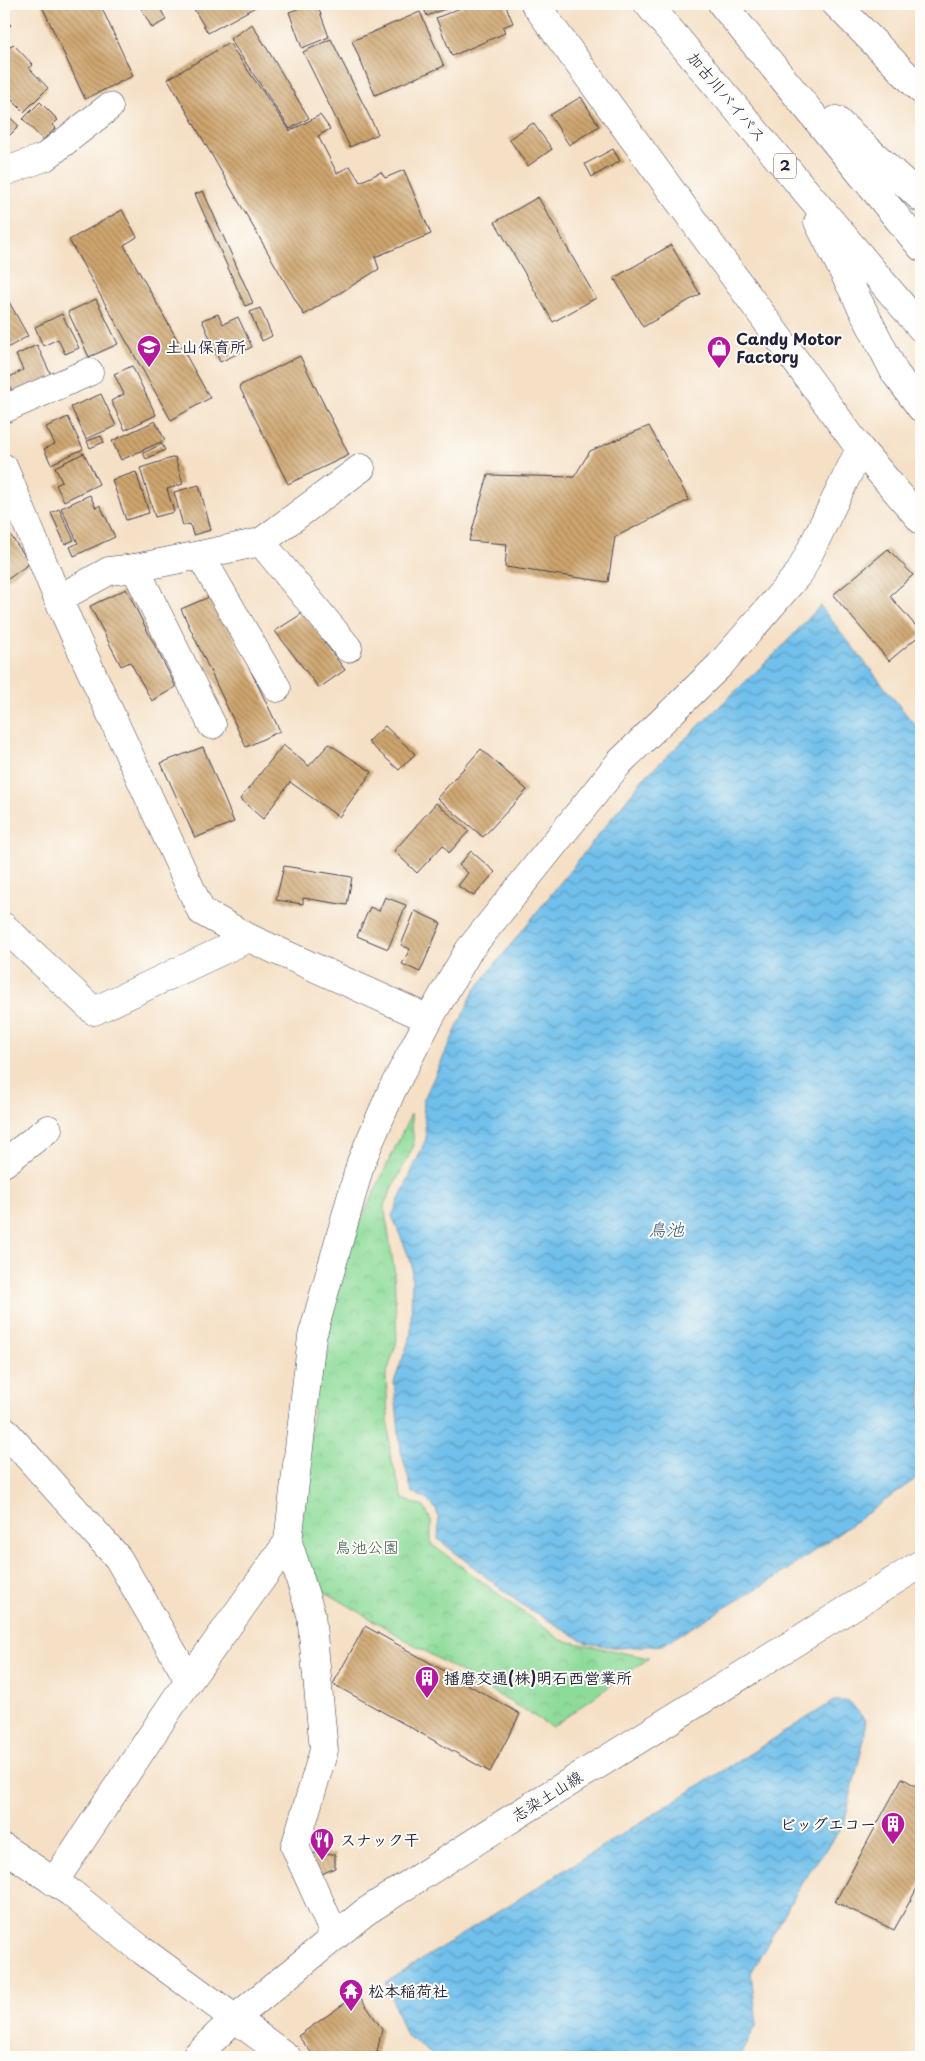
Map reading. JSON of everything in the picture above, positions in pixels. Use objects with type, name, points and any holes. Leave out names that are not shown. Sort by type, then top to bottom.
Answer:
[{"type":"main road","points":[[536,4],[860,449],[921,520]]},
{"type":"main road","name":"加古川バイパス","points":[[648,4],[921,328]]},
{"type":"main road","points":[[722,4],[764,52],[921,247]]},
{"type":"main road","points":[[836,4],[921,90]]},
{"type":"main road","points":[[764,52],[921,198]]},
{"type":"main road","points":[[4,172],[45,157],[108,107]]},
{"type":"main road","points":[[796,178],[895,373],[921,408]]},
{"type":"main road","points":[[4,409],[89,372]]},
{"type":"main road","points":[[336,1936],[295,1847],[324,1750],[311,1614],[288,1542],[312,1337],[361,1162],[392,1090],[429,1019],[469,950],[619,763],[720,665],[800,572],[860,449]]},
{"type":"main road","points":[[4,468],[58,599],[201,911],[249,938],[429,1019]]},
{"type":"main road","points":[[58,599],[108,571],[135,568],[261,542],[361,468]]},
{"type":"main road","points":[[261,542],[348,648]]},
{"type":"main road","points":[[200,555],[277,688]]},
{"type":"main road","points":[[135,568],[212,725]]},
{"type":"main road","points":[[4,927],[94,1011],[249,938]]},
{"type":"main road","points":[[4,1163],[48,1129]]},
{"type":"main road","points":[[4,1430],[118,1558],[189,1680]]},
{"type":"main road","points":[[54,1882],[189,1680],[288,1542]]},
{"type":"main road","name":"志染土山線","points":[[195,2057],[233,2020],[365,1912],[921,1564]]},
{"type":"main road","points":[[4,1848],[71,1893],[143,1952],[233,2020],[287,2057]]},
{"type":"green space","name":"鳥池公園","points":[[411,1114],[414,1145],[384,1205],[394,1269],[397,1341],[386,1376],[390,1454],[403,1499],[424,1507],[431,1520],[431,1544],[561,1640],[649,1658],[552,1727],[319,1588],[297,1541],[321,1340],[350,1243]]},
{"type":"water","name":"鳥池","points":[[820,606],[913,723],[921,720],[921,1475],[780,1575],[662,1645],[619,1648],[587,1643],[522,1605],[438,1539],[438,1515],[436,1509],[427,1500],[412,1492],[401,1451],[394,1382],[411,1335],[412,1264],[392,1216],[426,1139],[423,1101],[474,991],[643,779],[779,650]]},
{"type":"water","points":[[834,1701],[849,1701],[865,1720],[865,1735],[844,1824],[804,1879],[751,1973],[757,2024],[739,2057],[435,2057],[405,2034],[386,1982]]},
{"type":"building","points":[[41,4],[100,4],[133,76],[85,99]]},
{"type":"building","points":[[150,4],[158,4],[166,20],[152,28],[141,8]]},
{"type":"building","points":[[191,4],[261,4],[208,33]]},
{"type":"building","points":[[311,4],[317,4],[329,37],[302,48],[289,12]]},
{"type":"building","points":[[422,4],[457,4],[427,16]]},
{"type":"building","points":[[461,4],[505,4],[513,23],[503,27],[505,33],[452,56],[436,18],[463,7]]},
{"type":"building","points":[[420,12],[444,66],[375,95],[352,41]]},
{"type":"building","points":[[4,18],[11,25],[4,32]]},
{"type":"building","points":[[252,24],[309,118],[290,129],[230,39]]},
{"type":"building","points":[[331,39],[378,134],[350,147],[303,52]]},
{"type":"building","points":[[229,43],[290,131],[320,115],[330,129],[318,136],[337,173],[350,166],[360,182],[381,172],[385,178],[404,170],[431,234],[375,257],[379,269],[304,315],[168,79]]},
{"type":"building","points":[[13,44],[33,65],[29,68],[48,88],[24,112],[4,92],[4,53]]},
{"type":"building","points":[[581,97],[599,126],[569,145],[550,115]]},
{"type":"building","points":[[40,102],[58,120],[52,125],[56,128],[43,140],[23,119]]},
{"type":"building","points":[[4,112],[19,126],[4,141]]},
{"type":"building","points":[[533,123],[552,149],[528,166],[509,139]]},
{"type":"building","points":[[613,149],[620,161],[592,177],[585,164]]},
{"type":"building","points":[[203,191],[253,303],[245,306],[195,194]]},
{"type":"building","points":[[538,197],[596,298],[553,322],[495,222]]},
{"type":"building","points":[[122,210],[137,237],[124,245],[210,398],[171,420],[69,240]]},
{"type":"building","points":[[671,245],[700,294],[643,327],[614,278]]},
{"type":"building","points":[[4,293],[28,336],[4,350]]},
{"type":"building","points":[[96,299],[118,344],[89,357],[68,312]]},
{"type":"building","points":[[260,308],[272,336],[262,341],[250,312]]},
{"type":"building","points":[[62,314],[79,348],[65,354],[58,339],[43,346],[35,327]]},
{"type":"building","points":[[218,314],[223,324],[238,317],[252,347],[220,362],[202,320]]},
{"type":"building","points":[[37,345],[52,377],[14,395],[6,379],[23,370],[16,355]]},
{"type":"building","points":[[300,356],[349,455],[288,484],[239,386]]},
{"type":"building","points":[[132,366],[156,415],[125,430],[111,401],[124,394],[114,374]]},
{"type":"building","points":[[101,394],[116,426],[86,439],[71,407]]},
{"type":"building","points":[[68,417],[83,449],[51,464],[44,449],[55,444],[46,427]]},
{"type":"building","points":[[155,421],[165,440],[121,460],[112,441]]},
{"type":"building","points":[[649,426],[689,500],[615,537],[608,582],[505,567],[507,544],[469,541],[488,475],[574,477],[590,451]]},
{"type":"building","points":[[101,436],[104,442],[90,448],[87,441]]},
{"type":"building","points":[[162,444],[165,450],[146,459],[143,453]]},
{"type":"building","points":[[84,453],[99,484],[64,501],[56,485],[62,482],[55,467]]},
{"type":"building","points":[[175,457],[183,484],[167,489],[174,512],[155,517],[140,468]]},
{"type":"building","points":[[136,472],[149,513],[126,520],[112,480]]},
{"type":"building","points":[[199,485],[211,530],[193,535],[190,524],[183,526],[174,492]]},
{"type":"building","points":[[90,495],[96,508],[100,505],[115,537],[74,556],[70,547],[78,543],[61,508]]},
{"type":"building","points":[[59,509],[74,540],[65,544],[51,513]]},
{"type":"building","points":[[4,526],[30,563],[4,582]]},
{"type":"building","points":[[888,549],[913,575],[890,596],[921,632],[889,661],[833,595]]},
{"type":"building","points":[[126,589],[176,687],[152,701],[130,662],[121,666],[90,606]]},
{"type":"building","points":[[214,595],[280,731],[246,747],[181,609]]},
{"type":"building","points":[[303,613],[345,670],[319,688],[275,631]]},
{"type":"building","points":[[385,726],[415,754],[399,770],[368,742]]},
{"type":"building","points":[[329,744],[372,772],[339,817],[290,782],[263,819],[240,799],[283,745],[309,766]]},
{"type":"building","points":[[203,747],[234,822],[195,838],[161,763]]},
{"type":"building","points":[[481,749],[527,790],[483,837],[437,798]]},
{"type":"building","points":[[436,803],[469,831],[449,853],[443,845],[417,873],[394,851]]},
{"type":"building","points":[[471,851],[495,872],[474,896],[458,886],[468,873],[459,865]]},
{"type":"building","points":[[284,866],[352,877],[347,905],[303,898],[303,904],[276,900]]},
{"type":"building","points":[[385,897],[406,905],[388,949],[357,936],[370,907],[379,911]]},
{"type":"building","points":[[415,911],[441,923],[420,972],[402,964],[410,949],[401,945]]},
{"type":"building","name":"播磨交通(株)明石西営業所","points":[[365,1626],[520,1714],[490,1772],[333,1684]]},
{"type":"building","name":"ビッグエコー","points":[[902,1778],[921,1789],[921,1881],[894,1930],[835,1902]]},
{"type":"building","name":"スナック干","points":[[311,1853],[335,1854],[335,1868],[313,1878]]},
{"type":"building","name":"松本稲荷社","points":[[358,1994],[382,2029],[376,2057],[315,2057],[298,2036]]},
{"type":"place","name":"土山保育所","points":[[149,368]]},
{"type":"place","name":"Candy Motor Factory","points":[[719,369]]},
{"type":"place","name":"播磨交通(株)明石西営業所","points":[[427,1699]]},
{"type":"place","name":"ビッグエコー","points":[[893,1845]]},
{"type":"place","name":"スナック干","points":[[322,1861]]},
{"type":"place","name":"松本稲荷社","points":[[351,2012]]}]
